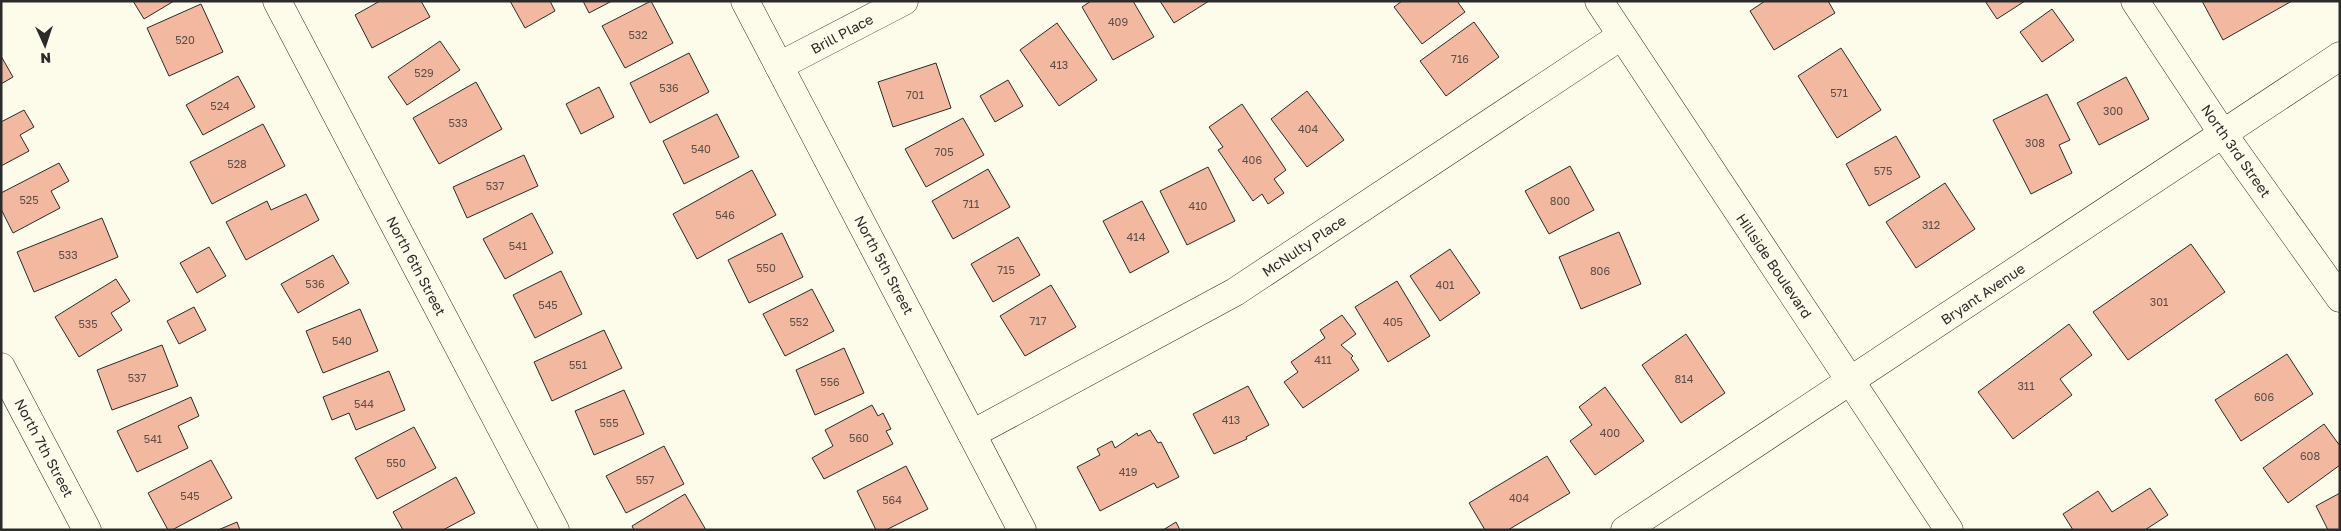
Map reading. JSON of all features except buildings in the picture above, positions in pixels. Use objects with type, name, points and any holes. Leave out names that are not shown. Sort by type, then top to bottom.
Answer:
[{"type":"street","name":"North 6th Street","points":[[277,1],[555,530]]},
{"type":"street","name":"North 5th Street","points":[[745,1],[1022,530]]},
{"type":"street","name":"Brill Place","points":[[779,66],[904,1]]},
{"type":"street","name":"Hillside Boulevard","points":[[1598,1],[1949,530]]},
{"type":"street","name":"North 3rd Street","points":[[2135,1],[2223,134],[2340,298]]},
{"type":"street","name":"McNulty Place","points":[[972,434],[1235,292],[1621,36]]},
{"type":"street","name":"Bryant Avenue","points":[[1625,530],[1851,382],[2340,56]]},
{"type":"street","name":"North 7th Street","points":[[1,367],[87,530]]}]
